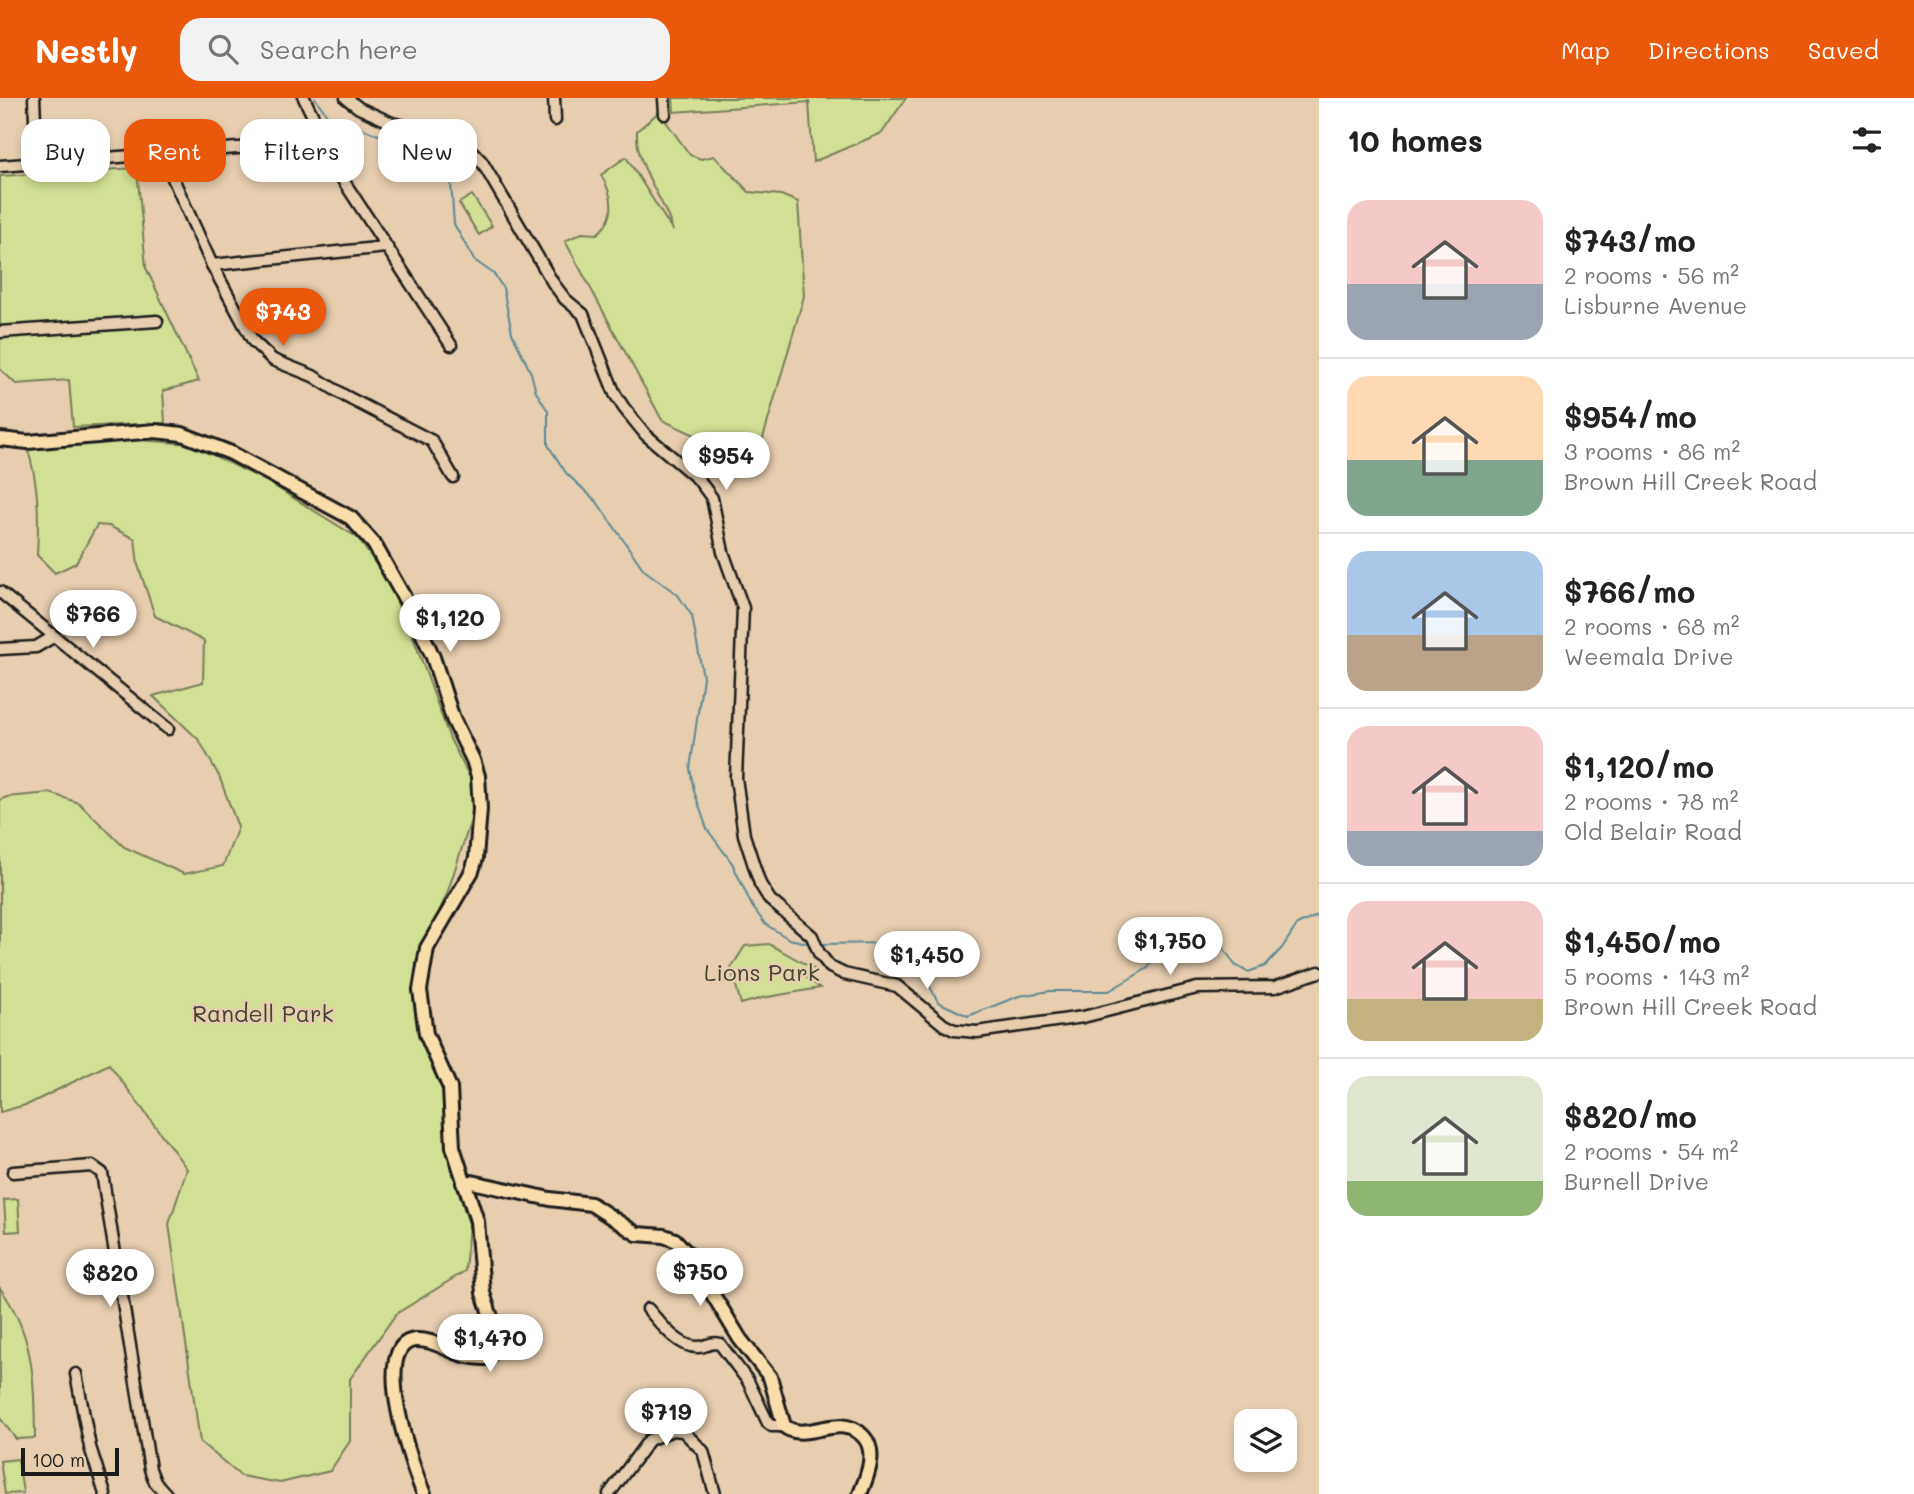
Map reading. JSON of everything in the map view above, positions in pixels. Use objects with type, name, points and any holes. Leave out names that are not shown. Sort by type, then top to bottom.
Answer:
[{"type":"main road","points":[[0,439],[28,442],[155,431],[198,439],[231,453],[342,511],[364,531],[374,544],[424,636],[453,719],[473,760],[478,776],[480,809],[476,858],[463,888],[427,948],[420,990],[426,1034],[450,1088],[453,1147],[477,1221],[483,1293],[497,1335],[497,1348],[487,1358],[472,1359],[416,1340],[402,1346],[396,1357],[394,1378],[400,1423],[424,1494]]},
{"type":"main road","points":[[463,1183],[472,1182],[550,1199],[591,1204],[636,1234],[664,1236],[676,1240],[688,1254],[740,1339],[770,1377],[784,1426],[796,1432],[822,1427],[848,1427],[864,1437],[870,1446],[870,1458],[860,1494]]},
{"type":"street","points":[[34,98],[35,119]]},
{"type":"street","points":[[304,98],[314,119]]},
{"type":"street","points":[[346,98],[359,108],[392,123],[452,136],[482,162],[553,283],[565,299],[583,314],[615,394],[624,408],[646,435],[698,479],[712,498],[723,552],[743,608],[736,778],[744,835],[760,884],[770,901],[812,936],[819,953],[830,967],[844,974],[897,986],[937,1020],[965,1032],[1083,1017],[1197,988],[1275,987],[1319,972]]},
{"type":"street","points":[[554,98],[555,120]]},
{"type":"street","points":[[664,98],[666,114]]},
{"type":"street","points":[[0,166],[124,157]]},
{"type":"street","points":[[175,182],[212,265],[253,341],[273,360],[313,376],[345,396],[432,441],[453,477]]},
{"type":"street","points":[[344,182],[451,345]]},
{"type":"street","points":[[212,265],[386,247]]},
{"type":"street","points":[[0,332],[157,321]]},
{"type":"street","points":[[0,592],[168,729]]},
{"type":"street","points":[[0,649],[36,647],[53,637]]},
{"type":"street","points":[[13,1172],[93,1166],[101,1170],[150,1469],[155,1482],[166,1494]]},
{"type":"street","points":[[648,1309],[663,1326],[688,1345],[696,1348],[710,1343],[720,1344],[752,1388],[768,1423],[772,1426],[784,1426]]},
{"type":"street","points":[[76,1374],[90,1447],[105,1494]]},
{"type":"street","points":[[609,1494],[649,1440],[672,1430],[683,1432],[703,1451],[715,1494]]},
{"type":"green space","points":[[673,98],[906,98],[882,133],[813,162],[809,102],[674,112]]},
{"type":"green space","points":[[659,112],[690,155],[701,159],[714,156],[749,192],[781,195],[798,202],[804,296],[761,445],[723,448],[662,420],[565,241],[582,233],[597,234],[604,227],[611,213],[611,198],[601,175],[626,157],[673,231],[645,169],[638,144],[637,131]]},
{"type":"green space","points":[[124,169],[124,182],[138,182],[146,268],[199,381],[163,391],[165,423],[73,427],[69,380],[16,384],[0,369],[0,337],[84,331],[0,329],[0,176],[21,175],[21,182],[110,182],[110,170]]},
{"type":"green space","points":[[472,195],[492,226],[479,235],[459,203]]},
{"type":"green space","name":"Randell Park","points":[[139,440],[191,444],[266,481],[358,538],[386,579],[412,634],[450,739],[479,795],[447,894],[416,964],[417,1012],[428,1055],[441,1078],[451,1168],[469,1224],[465,1271],[396,1314],[350,1379],[350,1441],[330,1471],[280,1483],[241,1476],[200,1442],[169,1224],[187,1169],[109,1064],[29,1104],[0,1112],[0,800],[50,793],[79,803],[124,847],[184,874],[223,866],[238,827],[219,776],[199,740],[153,696],[203,682],[204,641],[155,616],[138,565],[135,539],[109,526],[97,525],[76,563],[55,573],[37,555],[37,500],[27,447]]},
{"type":"green space","name":"Lions Park","points":[[769,944],[814,969],[807,978],[820,988],[741,1004],[731,968],[745,946]]},
{"type":"green space","points":[[18,1199],[20,1231],[6,1232],[4,1200]]},
{"type":"green space","points":[[0,1288],[12,1306],[26,1342],[33,1378],[35,1438],[16,1439],[0,1418]]},
{"type":"green space","points":[[18,1459],[23,1493],[5,1494],[0,1461]]},
{"type":"waterway","points":[[315,98],[327,115],[422,152],[451,183],[454,224],[474,260],[494,274],[503,288],[512,333],[531,373],[536,392],[548,411],[548,445],[566,473],[597,502],[644,570],[678,595],[692,616],[703,677],[690,769],[694,791],[707,829],[732,863],[752,906],[765,924],[789,939],[812,944]]},
{"type":"waterway","points":[[821,944],[890,943],[903,949],[919,965],[938,1002],[968,1016],[1019,996],[1050,991],[1109,991],[1148,968],[1159,947],[1173,934],[1195,929],[1212,931],[1235,965],[1248,972],[1265,966],[1282,948],[1297,925],[1319,915]]}]
